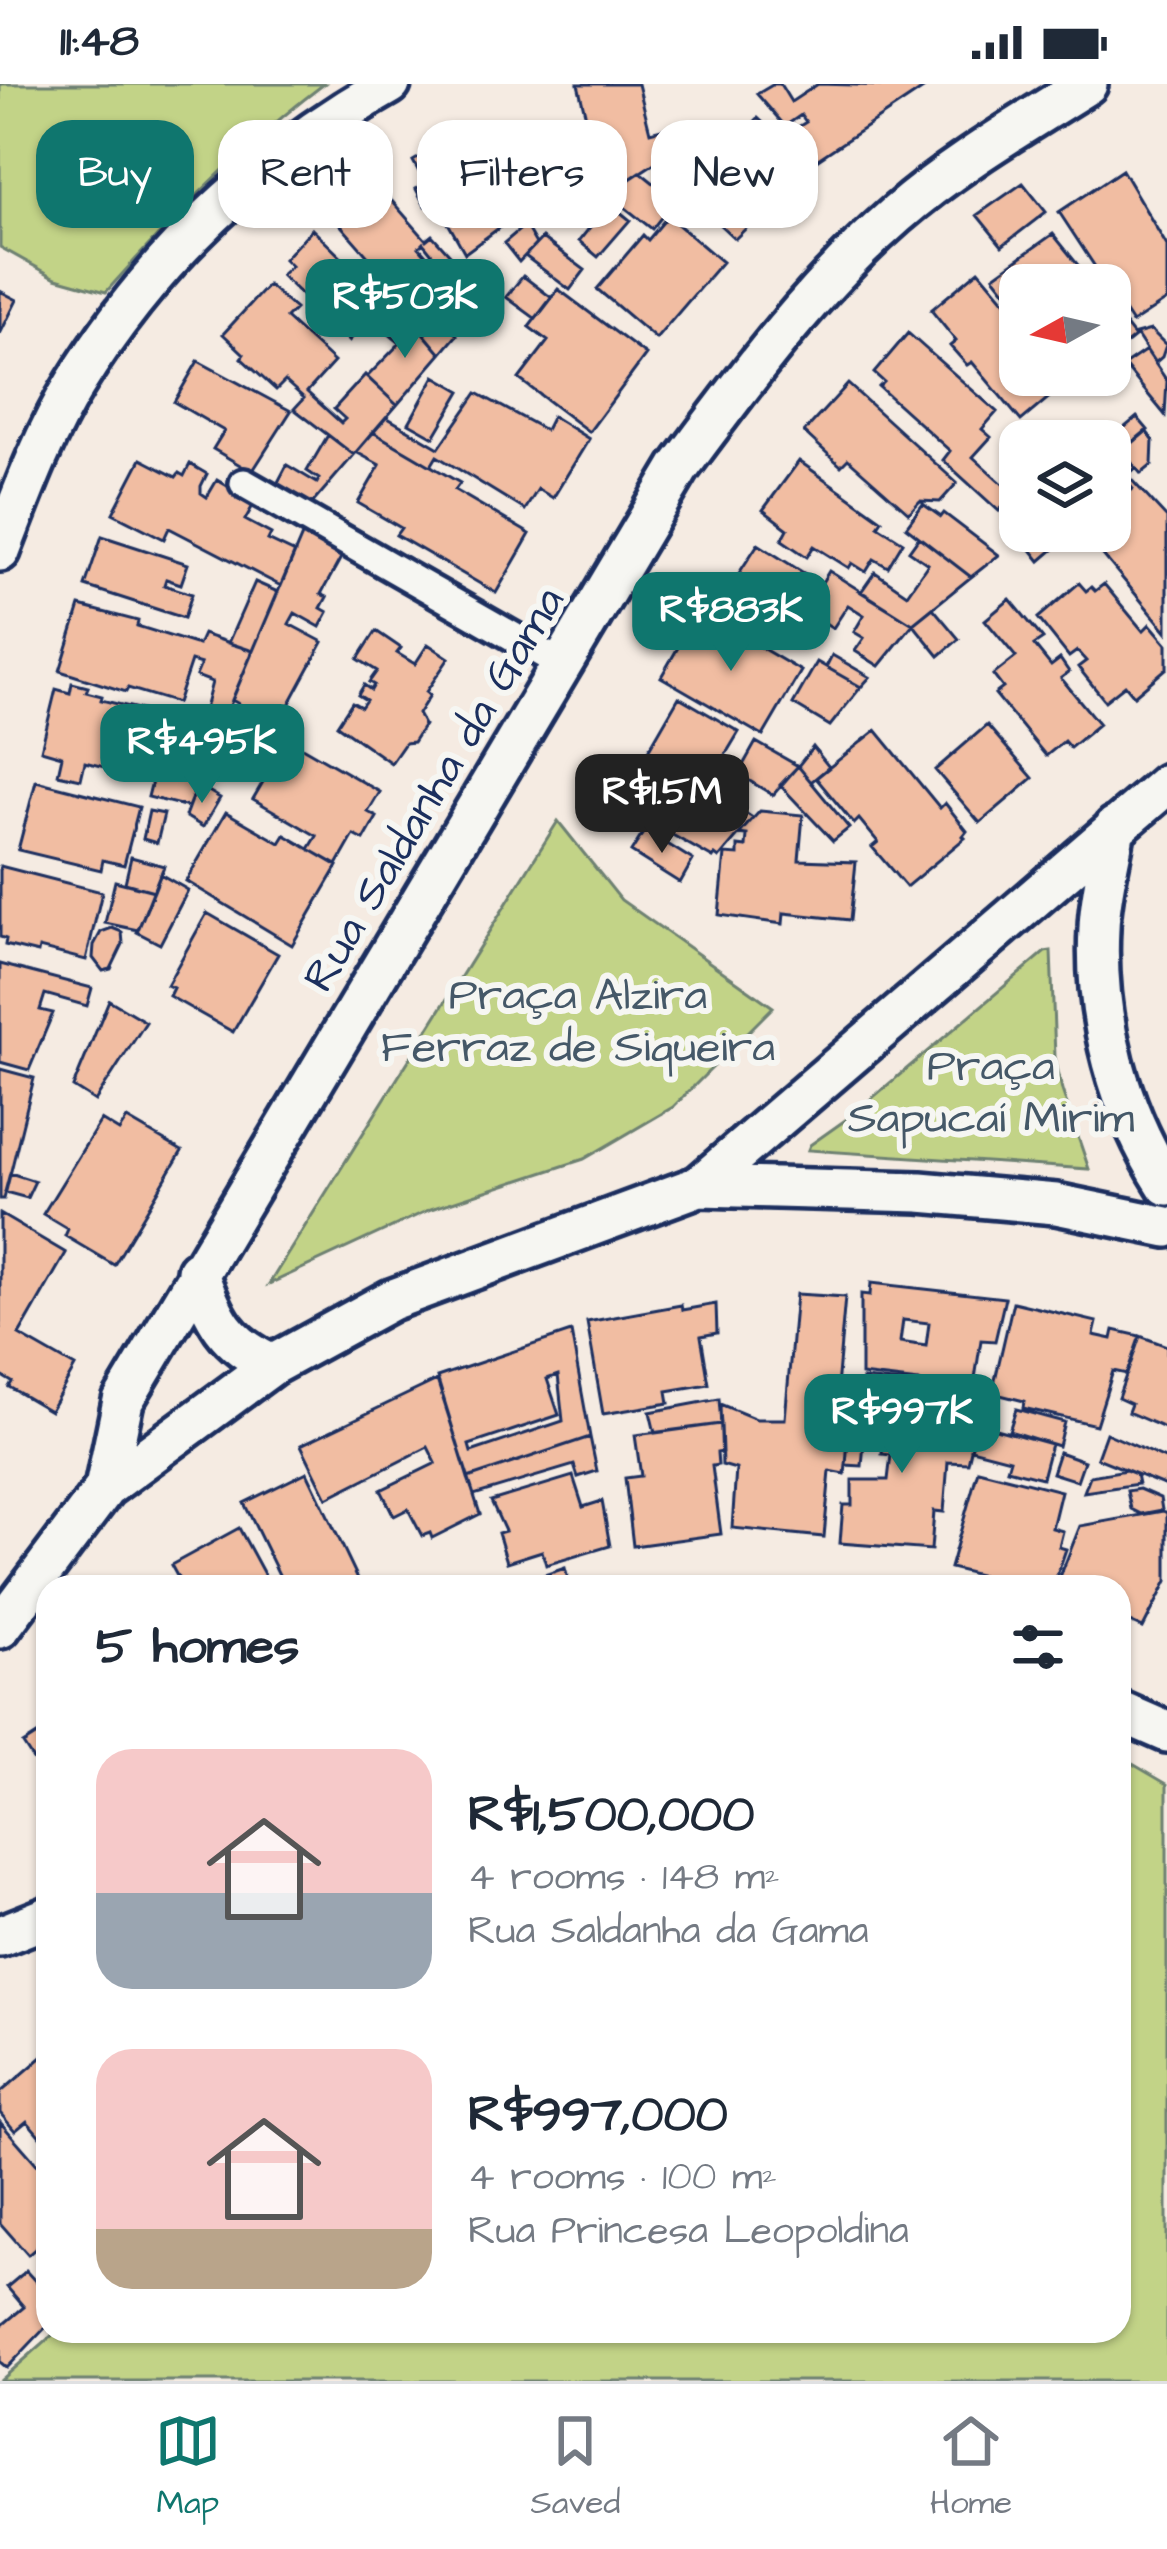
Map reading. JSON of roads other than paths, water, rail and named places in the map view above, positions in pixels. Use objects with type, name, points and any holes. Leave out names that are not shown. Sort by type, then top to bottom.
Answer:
[{"type":"street","points":[[0,551],[32,466],[74,386],[135,297],[188,237],[256,173],[390,84]]},
{"type":"street","name":"Rua Saldanha da Gama","points":[[105,1488],[123,1401],[679,468],[776,336],[897,214],[961,165],[1087,84]]},
{"type":"street","points":[[244,483],[563,665]]},
{"type":"street","points":[[40,1575],[105,1488],[272,1365],[392,1300],[699,1186],[1167,784]]},
{"type":"street","points":[[1115,826],[1099,927],[1106,1032],[1133,1121],[1167,1185]]},
{"type":"street","points":[[699,1186],[920,1192],[1056,1204],[1167,1227]]},
{"type":"street","points":[[197,1271],[209,1304],[240,1350],[272,1365]]},
{"type":"street","points":[[0,1628],[36,1580]]},
{"type":"street","points":[[1131,1716],[1167,1732]]},
{"type":"street","points":[[0,1936],[36,1922]]},
{"type":"park label","name":"Praça Alzira Ferraz de Siqueira","points":[[578,1019]]},
{"type":"park label","name":"Praça Sapucaí Mirim","points":[[991,1090]]}]
